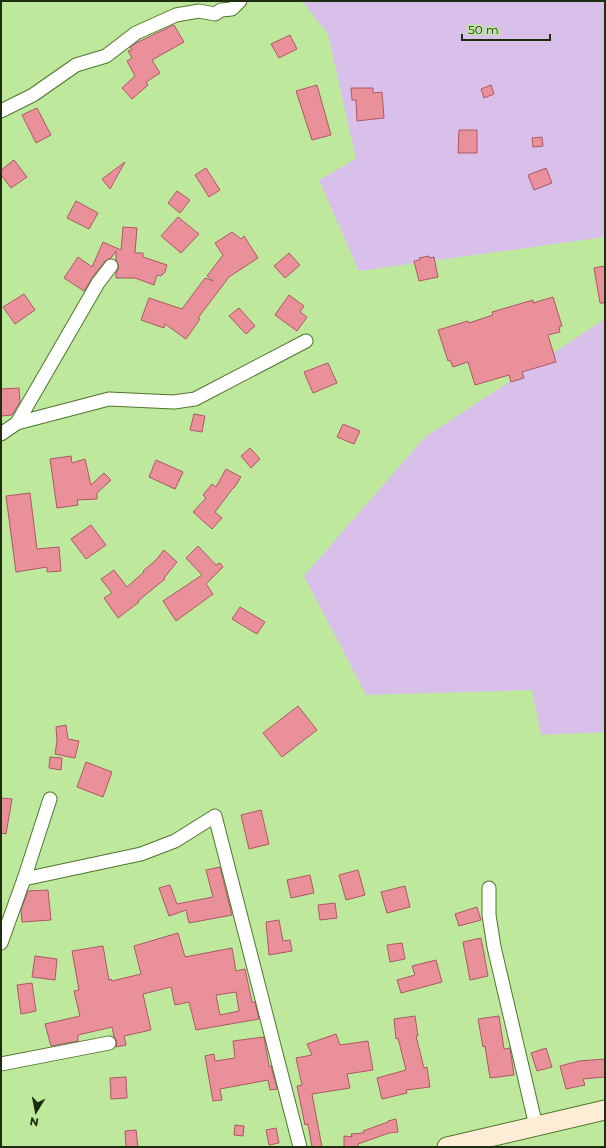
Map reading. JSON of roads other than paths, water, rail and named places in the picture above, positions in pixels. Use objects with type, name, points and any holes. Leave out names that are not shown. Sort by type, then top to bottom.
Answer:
[{"type":"street","points":[[1,111],[33,95],[76,65],[106,56],[136,33],[176,15],[199,11],[215,14],[221,10],[232,9],[240,1]]},
{"type":"street","points":[[17,423],[98,283],[111,266]]},
{"type":"street","points":[[1,434],[17,423],[109,399],[174,402],[195,399],[306,341]]},
{"type":"street","points":[[1,943],[50,799]]},
{"type":"street","points":[[24,879],[141,854],[175,841],[215,816],[300,1147]]},
{"type":"street","points":[[489,888],[489,915],[494,947],[536,1126]]},
{"type":"street","points":[[1,1064],[108,1043]]},
{"type":"street","points":[[447,1147],[605,1110]]}]
